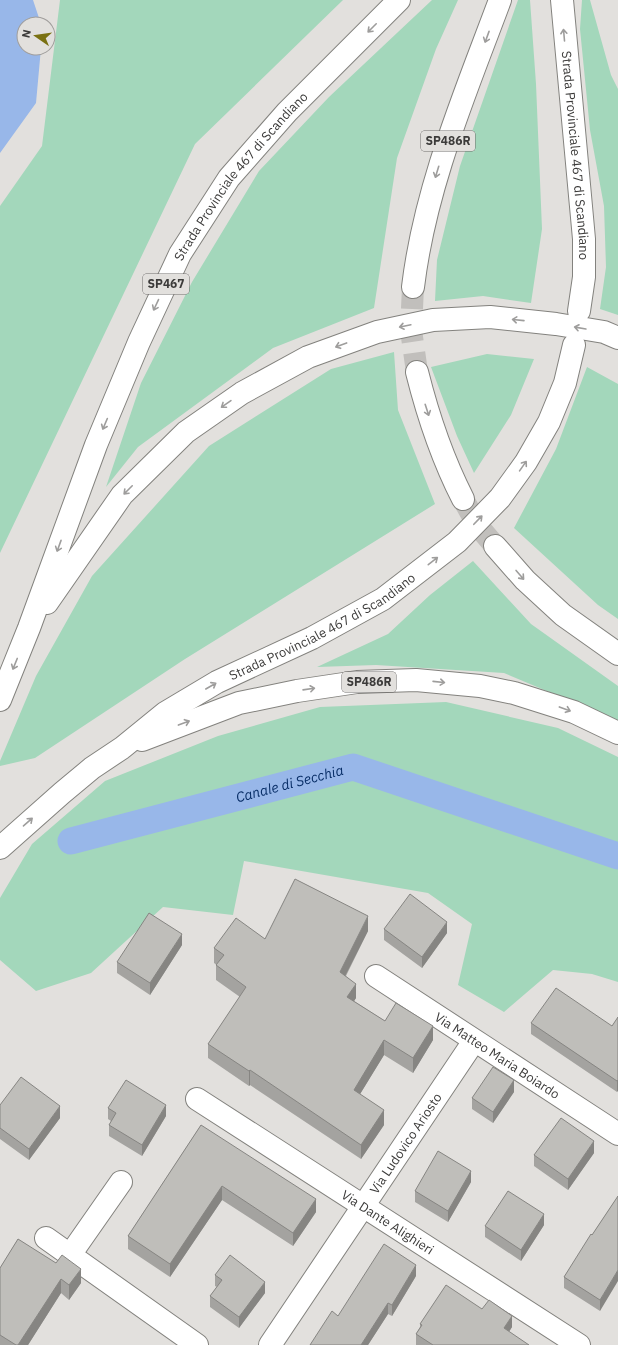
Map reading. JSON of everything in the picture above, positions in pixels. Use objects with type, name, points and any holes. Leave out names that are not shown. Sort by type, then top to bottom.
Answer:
[{"type":"main road","name":"Strada Provinciale 467 di Scandiano","points":[[29,628],[96,445],[139,342],[180,254],[229,178],[287,112],[400,0]]},
{"type":"main road","name":"SP486R","points":[[413,287],[424,217],[439,168],[500,0]]},
{"type":"main road","name":"Strada Provinciale 467 di Scandiano","points":[[562,0],[584,239],[584,277],[579,311]]},
{"type":"main road","points":[[29,628],[122,495],[186,432],[242,393],[308,357],[377,332],[432,320],[490,317],[556,324],[604,332],[618,338]]},
{"type":"main road","name":"Strada Provinciale 467 di Scandiano","points":[[0,848],[92,768],[122,748],[165,713],[217,682],[312,638],[383,599],[457,542],[500,498],[526,462],[549,422],[565,383],[574,345]]},
{"type":"main road","points":[[417,372],[437,439],[448,469],[463,499]]},
{"type":"main road","points":[[495,546],[525,580],[563,615],[618,654]]},
{"type":"main road","name":"SP467","points":[[0,700],[29,628]]},
{"type":"main road","name":"SP486R","points":[[122,748],[239,703],[297,691],[357,682],[416,680],[480,686],[514,692],[574,712],[618,732]]},
{"type":"main road","name":"Via Matteo Maria Boiardo","points":[[376,976],[618,1134]]},
{"type":"main road","name":"Via Ludovico Ariosto","points":[[270,1345],[474,1041]]},
{"type":"main road","name":"Via Dante Alighieri","points":[[197,1099],[579,1345]]},
{"type":"main road","points":[[70,1255],[121,1182]]},
{"type":"main road","points":[[46,1238],[197,1345]]},
{"type":"green space","points":[[60,0],[343,0],[195,144],[0,553],[0,206],[42,146],[53,56],[56,56],[56,32]]},
{"type":"green space","points":[[432,0],[458,0],[436,49],[397,158],[374,308],[273,348],[138,447],[106,487],[141,383],[192,282],[259,171],[329,97]]},
{"type":"green space","points":[[518,0],[530,0],[536,84],[542,229],[531,303],[483,296],[435,301],[437,260],[460,166]]},
{"type":"green space","points":[[582,0],[590,0],[611,75],[618,89],[618,315],[600,309],[606,267],[604,206],[590,130],[580,29]]},
{"type":"green space","points":[[394,352],[398,410],[435,504],[185,659],[35,758],[0,766],[0,761],[36,676],[92,576],[209,446],[331,369]]},
{"type":"green space","points":[[487,354],[534,359],[511,415],[474,473],[457,436],[431,367]]},
{"type":"green space","points":[[587,367],[618,384],[618,619],[598,605],[514,528],[556,449]]},
{"type":"green space","points":[[473,561],[531,624],[618,686],[618,721],[504,673],[376,665],[317,667],[388,634],[430,595]]},
{"type":"green space","points":[[446,702],[558,728],[618,757],[618,982],[592,974],[553,970],[504,1012],[458,985],[472,924],[428,893],[244,861],[233,915],[163,907],[91,973],[36,991],[0,960],[0,898],[32,844],[105,781],[218,736],[320,707]]},
{"type":"water","points":[[0,0],[33,0],[38,16],[16,16],[16,56],[40,56],[36,103],[0,153]]},
{"type":"building","points":[[295,879],[368,916],[340,972],[356,984],[347,997],[385,1021],[396,1003],[433,1026],[413,1058],[384,1040],[354,1090],[384,1110],[361,1145],[250,1070],[249,1071],[208,1044],[246,987],[216,965],[224,955],[214,948],[236,918],[265,939]]},
{"type":"building","points":[[410,894],[447,922],[422,957],[384,929]]},
{"type":"building","points":[[149,913],[182,934],[150,983],[117,962]]},
{"type":"building","points":[[556,988],[612,1026],[618,1017],[617,1081],[531,1023]]},
{"type":"building","points":[[493,1067],[514,1080],[493,1112],[472,1098]]},
{"type":"building","points":[[21,1077],[60,1106],[29,1149],[0,1128],[0,1105]]},
{"type":"building","points":[[126,1080],[166,1105],[142,1145],[109,1125],[116,1113],[108,1108]]},
{"type":"building","points":[[561,1118],[594,1141],[568,1179],[534,1155]]},
{"type":"building","points":[[201,1125],[316,1199],[293,1233],[222,1186],[170,1264],[128,1236]]},
{"type":"building","points":[[438,1151],[471,1171],[448,1211],[415,1191]]},
{"type":"building","points":[[508,1191],[544,1214],[521,1250],[485,1226]]},
{"type":"building","points":[[618,1196],[618,1270],[600,1300],[564,1277],[591,1234],[592,1235]]},
{"type":"building","points":[[18,1239],[56,1263],[62,1255],[81,1269],[69,1285],[61,1279],[18,1345],[16,1345],[0,1335],[0,1268]]},
{"type":"building","points":[[384,1244],[416,1265],[392,1305],[388,1303],[361,1345],[310,1345],[332,1311],[338,1316]]},
{"type":"building","points":[[230,1255],[265,1282],[239,1317],[210,1296],[222,1280],[215,1275]]},
{"type":"building","points":[[446,1285],[482,1309],[489,1300],[512,1316],[504,1328],[529,1345],[433,1345],[416,1334],[422,1325],[420,1324]]},
{"type":"waterway","name":"Canale di Secchia","points":[[71,841],[353,767],[618,856]]},
{"type":"tunnel","points":[[413,287],[411,330],[417,372]]},
{"type":"tunnel","points":[[463,499],[478,526],[495,546]]}]
